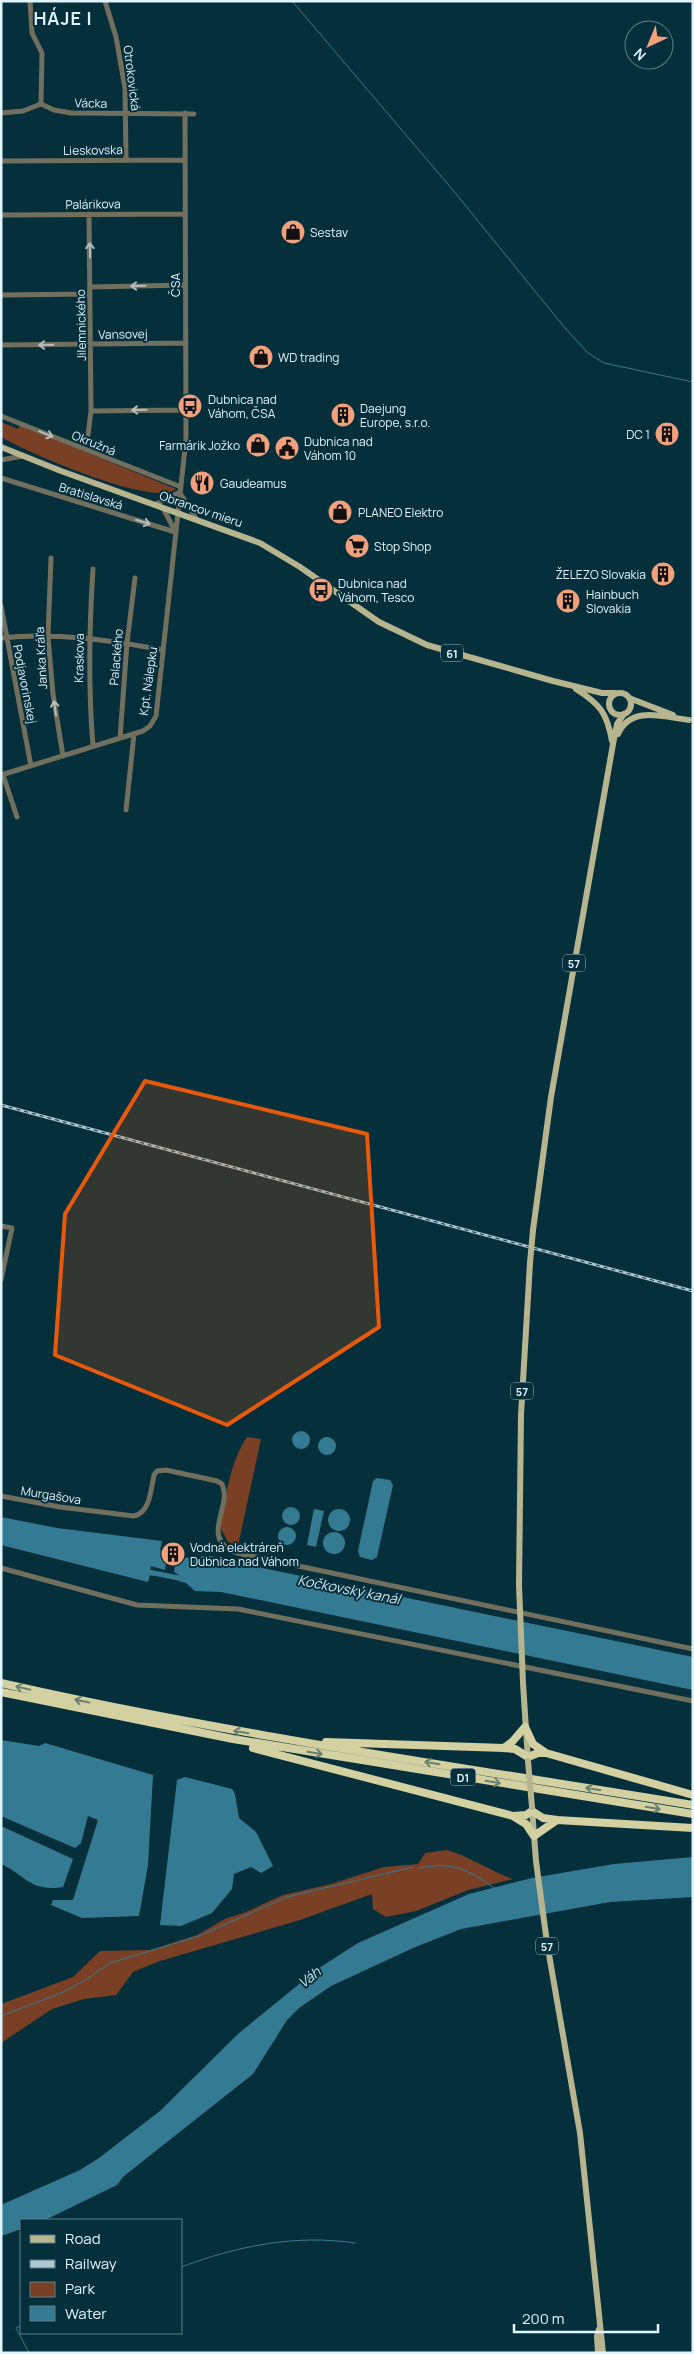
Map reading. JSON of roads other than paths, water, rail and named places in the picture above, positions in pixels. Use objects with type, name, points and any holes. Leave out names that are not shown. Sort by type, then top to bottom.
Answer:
[{"type":"highway","name":"D1","points":[[1,1683],[126,1710],[289,1740],[693,1805]]},
{"type":"highway","name":"D1","points":[[1,1692],[232,1739],[693,1814]]},
{"type":"highway","points":[[504,1748],[516,1739],[525,1726]]},
{"type":"highway","points":[[525,1726],[533,1744],[546,1753]]},
{"type":"highway","points":[[232,1739],[246,1746],[513,1816],[526,1824],[534,1838],[557,1820]]},
{"type":"highway","points":[[289,1740],[504,1748],[515,1750],[528,1759],[538,1753],[546,1753],[693,1795]]},
{"type":"highway","points":[[513,1816],[526,1815],[532,1809],[543,1818],[557,1820],[693,1828]]},
{"type":"main road","name":"Obrancov mieru","points":[[1,446],[154,505],[244,536],[275,551],[379,622],[427,645],[570,685]]},
{"type":"main road","name":"61","points":[[570,685],[602,693],[623,693],[629,698],[691,721]]},
{"type":"main road","points":[[570,685],[601,709],[607,718],[613,744]]},
{"type":"main road","name":"61","points":[[582,688],[600,697],[617,714],[640,708],[661,711]]},
{"type":"main road","points":[[609,708],[610,698],[615,693]]},
{"type":"main road","points":[[626,713],[631,705],[629,698]]},
{"type":"main road","name":"57","points":[[609,708],[613,719],[613,744]]},
{"type":"main road","name":"57","points":[[603,2353],[599,2329],[584,2170],[546,1943],[534,1838],[525,1726],[520,1585],[521,1415],[530,1263],[551,1097],[613,744],[617,724],[626,713]]},
{"type":"main road","points":[[613,744],[622,726],[636,716],[643,714],[691,721]]},
{"type":"main road","name":"57","points":[[598,2353],[597,2336],[599,2329]]},
{"type":"street","points":[[1,113],[23,111],[41,104],[42,53],[32,33],[30,1]]},
{"type":"street","name":"Otrokovická","points":[[105,1],[120,56],[125,88],[127,114],[126,159]]},
{"type":"street","name":"Vácka","points":[[41,104],[54,110],[71,113],[194,114]]},
{"type":"street","points":[[184,160],[185,114]]},
{"type":"street","name":"Lieskovska","points":[[1,161],[184,160]]},
{"type":"street","name":"ČSA","points":[[177,513],[185,452],[186,410],[184,160]]},
{"type":"street","name":"Jilemnického","points":[[88,434],[92,410],[89,214]]},
{"type":"street","name":"Palárikova","points":[[1,215],[184,214]]},
{"type":"street","points":[[90,287],[185,285]]},
{"type":"street","points":[[1,295],[90,294]]},
{"type":"street","name":"Vansovej","points":[[1,346],[186,343]]},
{"type":"street","points":[[92,410],[186,410]]},
{"type":"street","name":"Okružná","points":[[1,416],[180,490]]},
{"type":"street","points":[[1,460],[23,456]]},
{"type":"street","name":"Bratislavská","points":[[1,478],[175,532]]},
{"type":"street","points":[[154,505],[180,490],[198,520]]},
{"type":"street","points":[[163,508],[175,532]]},
{"type":"street","name":"Kpt. Nálepku","points":[[17,817],[2,775],[134,734],[150,726],[156,716],[177,513]]},
{"type":"street","name":"Janka Kráľa","points":[[51,558],[48,636],[53,694],[62,756]]},
{"type":"street","name":"Kraskova","points":[[93,569],[88,639],[88,690],[93,746]]},
{"type":"street","name":"Palackého","points":[[120,738],[127,644],[135,578]]},
{"type":"street","name":"Podjavorinskej","points":[[1,606],[3,638],[31,766]]},
{"type":"street","points":[[3,638],[48,636],[88,639],[163,650]]},
{"type":"street","points":[[126,810],[134,734]]},
{"type":"street","points":[[1,1226],[12,1228],[1,1280]]},
{"type":"street","name":"Murgašova","points":[[1,1496],[130,1516],[140,1515],[145,1509],[154,1475],[159,1470],[217,1481],[222,1484],[224,1492],[218,1534],[225,1546],[237,1553],[693,1649]]},
{"type":"street","points":[[1,1568],[137,1605],[238,1609],[693,1701]]},
{"type":"water","points":[[301,1431],[307,1434],[310,1440],[307,1446],[301,1449],[295,1446],[292,1440],[295,1434]]},
{"type":"water","points":[[327,1437],[333,1440],[336,1446],[333,1452],[327,1455],[321,1452],[318,1446],[321,1440]]},
{"type":"water","points":[[377,1478],[390,1480],[393,1485],[377,1557],[372,1560],[360,1557],[358,1551],[373,1481]]},
{"type":"water","points":[[291,1507],[297,1510],[300,1516],[297,1522],[291,1525],[285,1522],[282,1516],[285,1510]]},
{"type":"water","points":[[314,1509],[324,1511],[316,1547],[307,1545]]},
{"type":"water","points":[[339,1509],[347,1512],[350,1520],[347,1528],[339,1531],[331,1528],[328,1520],[331,1512]]},
{"type":"water","points":[[1,1517],[57,1528],[162,1541],[160,1550],[168,1552],[165,1570],[151,1566],[150,1570],[154,1571],[153,1576],[150,1575],[148,1582],[1,1545]]},
{"type":"water","points":[[287,1527],[293,1530],[296,1536],[293,1542],[287,1545],[281,1542],[278,1536],[281,1530]]},
{"type":"water","points":[[334,1532],[342,1535],[345,1543],[342,1551],[334,1554],[326,1551],[323,1543],[326,1535]]},
{"type":"water","points":[[206,1555],[693,1657],[693,1690],[221,1592],[195,1591],[186,1583],[178,1581],[179,1575],[174,1572],[177,1556],[194,1559]]},
{"type":"water","points":[[1,1740],[39,1746],[45,1743],[153,1775],[148,1865],[139,1916],[82,1918],[51,1905],[53,1900],[73,1900],[98,1820],[88,1816],[81,1843],[75,1848],[1,1816]]},
{"type":"water","points":[[185,1777],[232,1789],[235,1794],[239,1818],[256,1832],[273,1866],[261,1873],[251,1867],[234,1874],[232,1889],[212,1913],[181,1926],[160,1925],[177,1780]]},
{"type":"water","points":[[1,1826],[73,1859],[63,1887],[52,1888],[36,1885],[1,1864]]},
{"type":"water","name":"Váh","points":[[693,1857],[693,1897],[610,1902],[461,1929],[413,1948],[331,1986],[299,2008],[287,2020],[253,2074],[124,2176],[117,2185],[47,2219],[20,2219],[20,2229],[1,2236],[1,2205],[80,2170],[99,2158],[160,2111],[239,2033],[319,1968],[358,1943],[469,1894],[532,1878],[614,1864]]},
{"type":"waterway","points":[[292,1],[452,189],[565,328],[588,353],[604,363],[693,382]]},
{"type":"waterway","name":"Kočkovský kanál","points":[[148,1572],[184,1579]]},
{"type":"waterway","points":[[419,1868],[431,1866],[459,1868],[494,1888]]},
{"type":"waterway","points":[[1,2016],[61,1993],[87,1979],[110,1963],[199,1936],[287,1897],[413,1867]]},
{"type":"waterway","points":[[182,2267],[224,2253],[267,2244],[311,2240],[355,2243]]},
{"type":"waterway","points":[[20,2326],[16,2328],[29,2353]]},
{"type":"railway","points":[[1,1105],[693,1291]]},
{"type":"place","name":"Sestav","points":[[293,232]]},
{"type":"place","name":"WD trading","points":[[261,357]]},
{"type":"place","name":"Dubnica nad Váhom, ČSA","points":[[190,406]]},
{"type":"place","name":"Daejung Europe, s.r.o.","points":[[343,415]]},
{"type":"place","name":"DC 1","points":[[667,434]]},
{"type":"place","name":"Farmárik Jožko","points":[[258,445]]},
{"type":"place","name":"Dubnica nad Váhom 10","points":[[287,448]]},
{"type":"place","name":"Gaudeamus","points":[[202,483]]},
{"type":"place","name":"PLANEO Elektro","points":[[340,512]]},
{"type":"place","name":"Stop Shop","points":[[357,546]]},
{"type":"place","name":"ŽELEZO Slovakia","points":[[663,574]]},
{"type":"place","name":"Dubnica nad Váhom, Tesco","points":[[321,590]]},
{"type":"place","name":"Hainbuch Slovakia","points":[[568,601]]},
{"type":"place","name":"Vodná elektráreň Dubnica nad Váhom","points":[[173,1554]]},
{"type":"district","name":"HÁJE I","points":[[63,18]]}]
